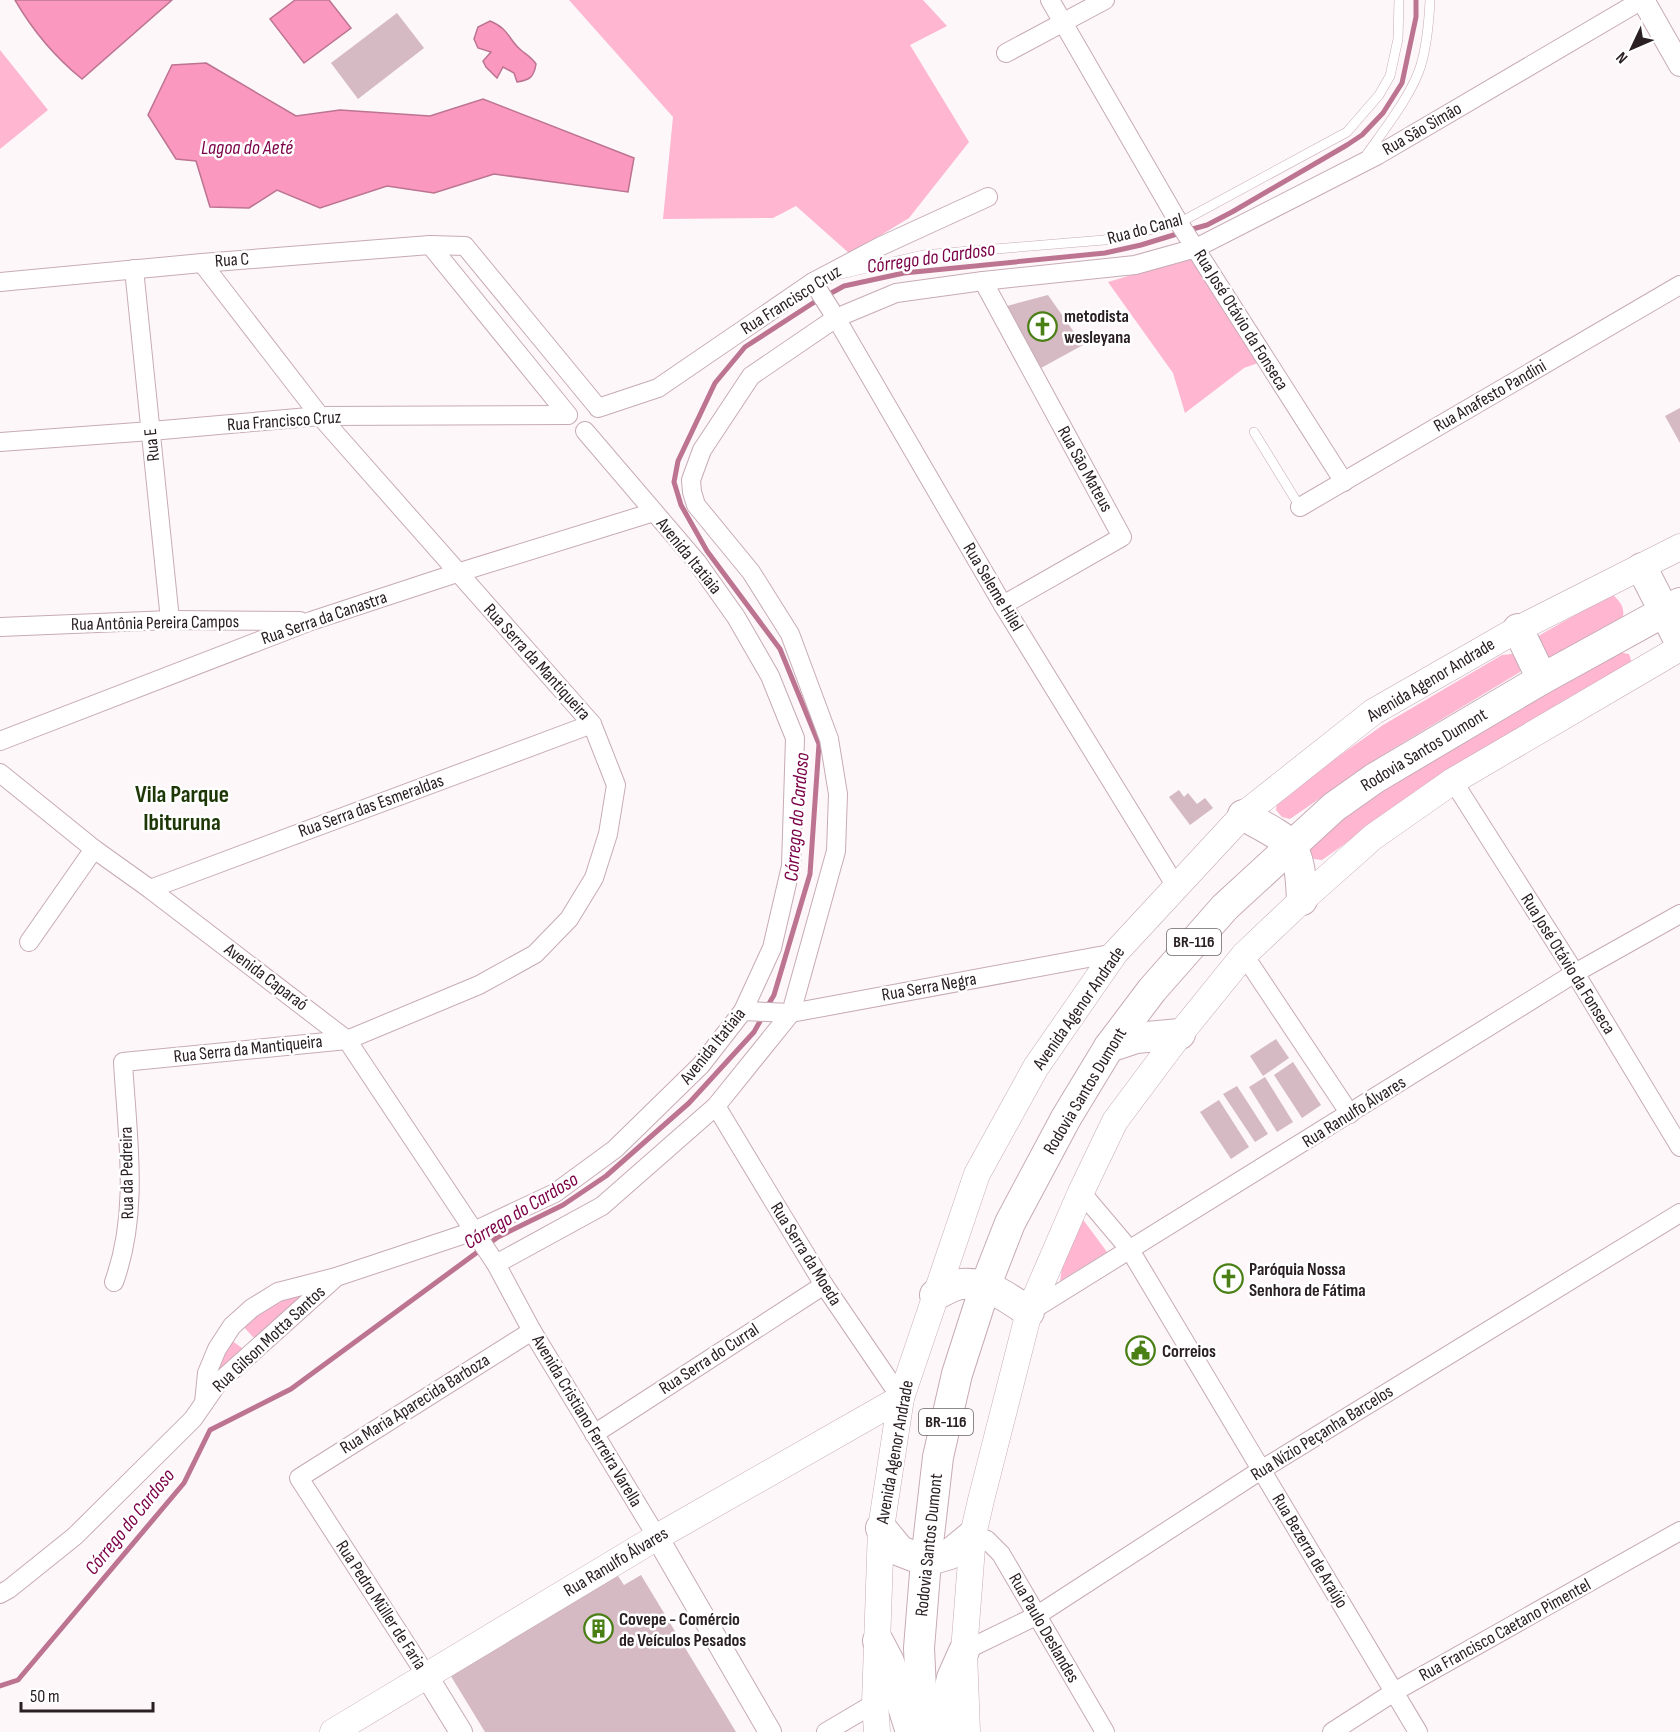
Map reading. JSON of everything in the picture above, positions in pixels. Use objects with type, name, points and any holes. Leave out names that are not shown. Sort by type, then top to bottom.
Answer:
[{"type":"highway","points":[[1642,568],[1673,607],[1680,642]]},
{"type":"highway","name":"Rodovia Santos Dumont","points":[[924,1732],[919,1648],[926,1561],[938,1457],[957,1374],[1010,1223],[1066,1118],[1109,1047],[1152,990],[1225,907],[1334,807],[1375,778],[1542,679],[1673,607]]},
{"type":"highway","points":[[1518,629],[1542,679]]},
{"type":"highway","points":[[1242,815],[1274,833],[1290,846],[1301,874],[1302,900]]},
{"type":"highway","points":[[1109,1047],[1136,1038],[1180,1034]]},
{"type":"highway","points":[[935,1295],[960,1284],[986,1287],[1029,1312]]},
{"type":"highway","points":[[881,1528],[900,1551],[926,1561],[950,1554],[973,1535]]},
{"type":"highway","points":[[878,1641],[889,1662],[911,1732]]},
{"type":"highway","points":[[940,1732],[952,1678],[964,1651]]},
{"type":"main road","name":"Avenida Agenor Andrade","points":[[877,1732],[875,1702],[881,1528],[901,1398],[977,1174],[1036,1067],[1114,953],[1177,888],[1242,815],[1373,712],[1518,629],[1680,548]]},
{"type":"main road","points":[[967,1732],[964,1651],[973,1535],[1029,1312],[1081,1192],[1115,1121],[1180,1034],[1244,955],[1373,837],[1453,781],[1680,648]]},
{"type":"main road","name":"Rua Ranulfo Álvares","points":[[333,1732],[657,1537],[901,1398]]},
{"type":"street","name":"Rua José Otávio da Fonseca","points":[[1050,0],[1179,223],[1344,482]]},
{"type":"street","points":[[1006,53],[1105,0]]},
{"type":"street","points":[[1643,0],[1680,65]]},
{"type":"street","name":"Rua São Simão","points":[[1196,248],[1360,164],[1643,0]]},
{"type":"street","name":"Rua Francisco Cruz","points":[[596,406],[658,388],[813,282],[881,246],[988,197]]},
{"type":"street","name":"Rua C","points":[[0,282],[430,245],[465,246],[596,406]]},
{"type":"street","name":"Avenida Itatiaia","points":[[430,245],[568,415],[572,425],[576,429],[585,431],[697,562],[736,616],[770,676],[795,738],[791,866],[772,948],[743,1011],[701,1065],[615,1149],[555,1193],[474,1232]]},
{"type":"street","name":"Rua do Canal","points":[[791,1013],[836,850],[838,794],[829,740],[790,634],[751,572],[696,505],[692,492],[692,480],[702,450],[751,376],[836,318],[896,293],[983,280],[1135,265],[1196,248]]},
{"type":"street","name":"Rua Serra da Mantiqueira","points":[[123,1062],[347,1040],[479,985],[535,954],[569,919],[594,878],[608,834],[616,785],[592,724],[320,416],[202,263]]},
{"type":"street","name":"Rua E","points":[[134,269],[170,620]]},
{"type":"street","name":"Rua São Mateus","points":[[983,280],[1122,537],[1003,605]]},
{"type":"street","name":"Rua Seleme Hilel","points":[[813,282],[1003,605],[1177,888]]},
{"type":"street","name":"Rua Anafesto Pandini","points":[[1300,507],[1680,285]]},
{"type":"street","points":[[568,415],[576,402],[586,400],[596,406],[599,413],[597,423],[590,430],[585,431]]},
{"type":"street","name":"Rua Francisco Cruz","points":[[0,442],[320,416],[568,415]]},
{"type":"street","name":"Rua Serra da Canastra","points":[[0,741],[311,621],[654,512]]},
{"type":"street","name":"Rua Antônia Pereira Campos","points":[[0,627],[170,620],[311,621]]},
{"type":"street","name":"Rua Serra das Esmeraldas","points":[[150,889],[592,724]]},
{"type":"street","name":"Avenida Caparaó","points":[[0,773],[94,849],[150,889],[347,1040],[495,1264]]},
{"type":"street","name":"Rua José Otávio da Fonseca","points":[[1453,781],[1575,974],[1680,1147]]},
{"type":"street","points":[[29,942],[94,849]]},
{"type":"street","name":"Rua Ranulfo Álvares","points":[[1029,1312],[1575,974],[1680,914]]},
{"type":"street","name":"Rua Serra Negra","points":[[743,1011],[791,1013],[1114,953]]},
{"type":"street","points":[[1244,955],[1350,1114]]},
{"type":"street","points":[[495,1264],[602,1206],[716,1106],[791,1013]]},
{"type":"street","name":"Rua da Pedreira","points":[[114,1282],[122,1262],[130,1213],[123,1062]]},
{"type":"street","name":"Rua Serra da Moeda","points":[[716,1106],[824,1285],[901,1398]]},
{"type":"street","name":"Rua Bezerra de Araújo","points":[[1081,1192],[1130,1250],[1418,1732]]},
{"type":"street","name":"Rua Nízio Peçanha Barcelos","points":[[964,1651],[1036,1616],[1261,1470],[1680,1213]]},
{"type":"street","name":"Rua Gilson Motta Santos","points":[[204,1403],[207,1373],[217,1349],[231,1326],[252,1308],[278,1292],[336,1277],[474,1232]]},
{"type":"street","name":"Avenida Cristiano Ferreira Varella","points":[[495,1264],[532,1331],[657,1537],[770,1732]]},
{"type":"street","name":"Rua Gilson Motta Santos","points":[[0,1594],[75,1536],[193,1419],[218,1383],[336,1277]]},
{"type":"street","name":"Rua Serra do Curral","points":[[594,1434],[824,1285]]},
{"type":"street","name":"Rua Maria Aparecida Barboza","points":[[299,1478],[532,1331]]},
{"type":"street","name":"Rua Pedro Müller de Faria","points":[[299,1478],[461,1732]]},
{"type":"street","name":"Rua Francisco Caetano Pimentel","points":[[1332,1732],[1394,1692],[1680,1531]]},
{"type":"street","name":"Rua Paulo Deslandes","points":[[973,1535],[987,1540],[1001,1554],[1105,1732]]},
{"type":"street","points":[[826,1732],[875,1702]]},
{"type":"lane","name":"Rua do Canal","points":[[813,282],[923,255],[1104,240],[1179,223],[1347,132],[1379,95],[1390,76],[1398,39],[1399,0]]},
{"type":"lane","points":[[1360,164],[1401,104],[1420,66],[1429,22],[1430,0]]},
{"type":"lane","points":[[1254,432],[1300,507]]},
{"type":"shaded area","points":[[569,0],[923,0],[947,26],[910,45],[969,142],[909,218],[850,254],[796,206],[773,218],[663,219],[673,117]]},
{"type":"shaded area","points":[[0,50],[48,110],[0,149]]},
{"type":"shaded area","points":[[1196,256],[1261,362],[1244,368],[1185,413],[1173,373],[1108,282]]},
{"type":"shaded area","points":[[1612,594],[1622,606],[1622,621],[1552,661],[1540,654],[1535,643],[1540,635]]},
{"type":"shaded area","points":[[1617,652],[1629,654],[1632,663],[1433,782],[1322,860],[1314,859],[1305,852],[1375,791]]},
{"type":"shaded area","points":[[1512,654],[1522,664],[1520,672],[1381,756],[1290,819],[1282,817],[1276,810],[1277,802],[1288,792],[1383,725],[1502,655]]},
{"type":"shaded area","points":[[1081,1217],[1107,1252],[1060,1281],[1063,1262]]},
{"type":"shaded area","points":[[316,1288],[260,1340],[253,1337],[242,1325],[278,1297]]},
{"type":"shaded area","points":[[231,1340],[246,1351],[213,1383],[212,1373]]},
{"type":"water","points":[[15,0],[172,0],[82,79],[45,43]]},
{"type":"water","points":[[295,0],[329,0],[351,28],[304,63],[270,19]]},
{"type":"water","points":[[490,21],[505,31],[517,47],[536,64],[533,75],[528,79],[517,82],[514,73],[503,67],[497,78],[486,67],[483,61],[491,52],[478,48],[474,39],[478,27]]},
{"type":"water","name":"Lagoa do Aeté","points":[[206,63],[296,116],[340,110],[430,116],[483,99],[634,158],[628,192],[494,174],[434,193],[387,186],[320,208],[277,190],[249,208],[210,207],[196,161],[176,159],[148,115],[172,65]]},
{"type":"building","points":[[397,13],[424,48],[358,99],[331,63]]},
{"type":"building","name":"metodista wesleyana","points":[[1048,295],[1083,345],[1041,368],[1007,306]]},
{"type":"building","points":[[1680,408],[1680,443],[1665,416]]},
{"type":"building","points":[[1179,790],[1184,797],[1188,793],[1197,804],[1205,798],[1213,808],[1190,825],[1169,797]]},
{"type":"building","points":[[1276,1039],[1289,1058],[1263,1076],[1250,1056]]},
{"type":"building","points":[[1293,1062],[1321,1105],[1302,1118],[1274,1075]]},
{"type":"building","points":[[1265,1077],[1293,1122],[1277,1132],[1249,1087]]},
{"type":"building","points":[[1237,1086],[1268,1134],[1255,1142],[1223,1094]]},
{"type":"building","points":[[1219,1100],[1249,1147],[1231,1159],[1200,1112]]},
{"type":"building","name":"Covepe - Comércio de Veículos Pesados","points":[[616,1573],[624,1585],[641,1575],[736,1732],[485,1732],[449,1673]]},
{"type":"waterway","name":"Córrego do Cardoso","points":[[1189,230],[1207,225],[1232,212],[1362,135],[1383,113],[1402,83],[1416,17],[1416,0]]},
{"type":"waterway","name":"Córrego do Cardoso","points":[[767,1007],[774,995],[810,874],[819,744],[780,649],[707,551],[681,505],[674,482],[678,461],[715,383],[745,347],[844,286],[904,273],[1105,253],[1180,233]]},
{"type":"waterway","name":"Córrego do Cardoso","points":[[0,1686],[18,1680],[184,1483],[210,1430],[291,1389],[498,1237],[563,1205],[606,1176],[689,1103],[754,1032],[763,1016]]},
{"type":"place","name":"metodista wesleyana","points":[[1043,326]]},
{"type":"place","name":"Paróquia Nossa Senhora de Fátima","points":[[1228,1279]]},
{"type":"place","name":"Correios","points":[[1141,1351]]},
{"type":"place","name":"Covepe - Comércio de Veículos Pesados","points":[[598,1629]]},
{"type":"district","name":"Vila Parque Ibituruna","points":[[182,808]]}]
